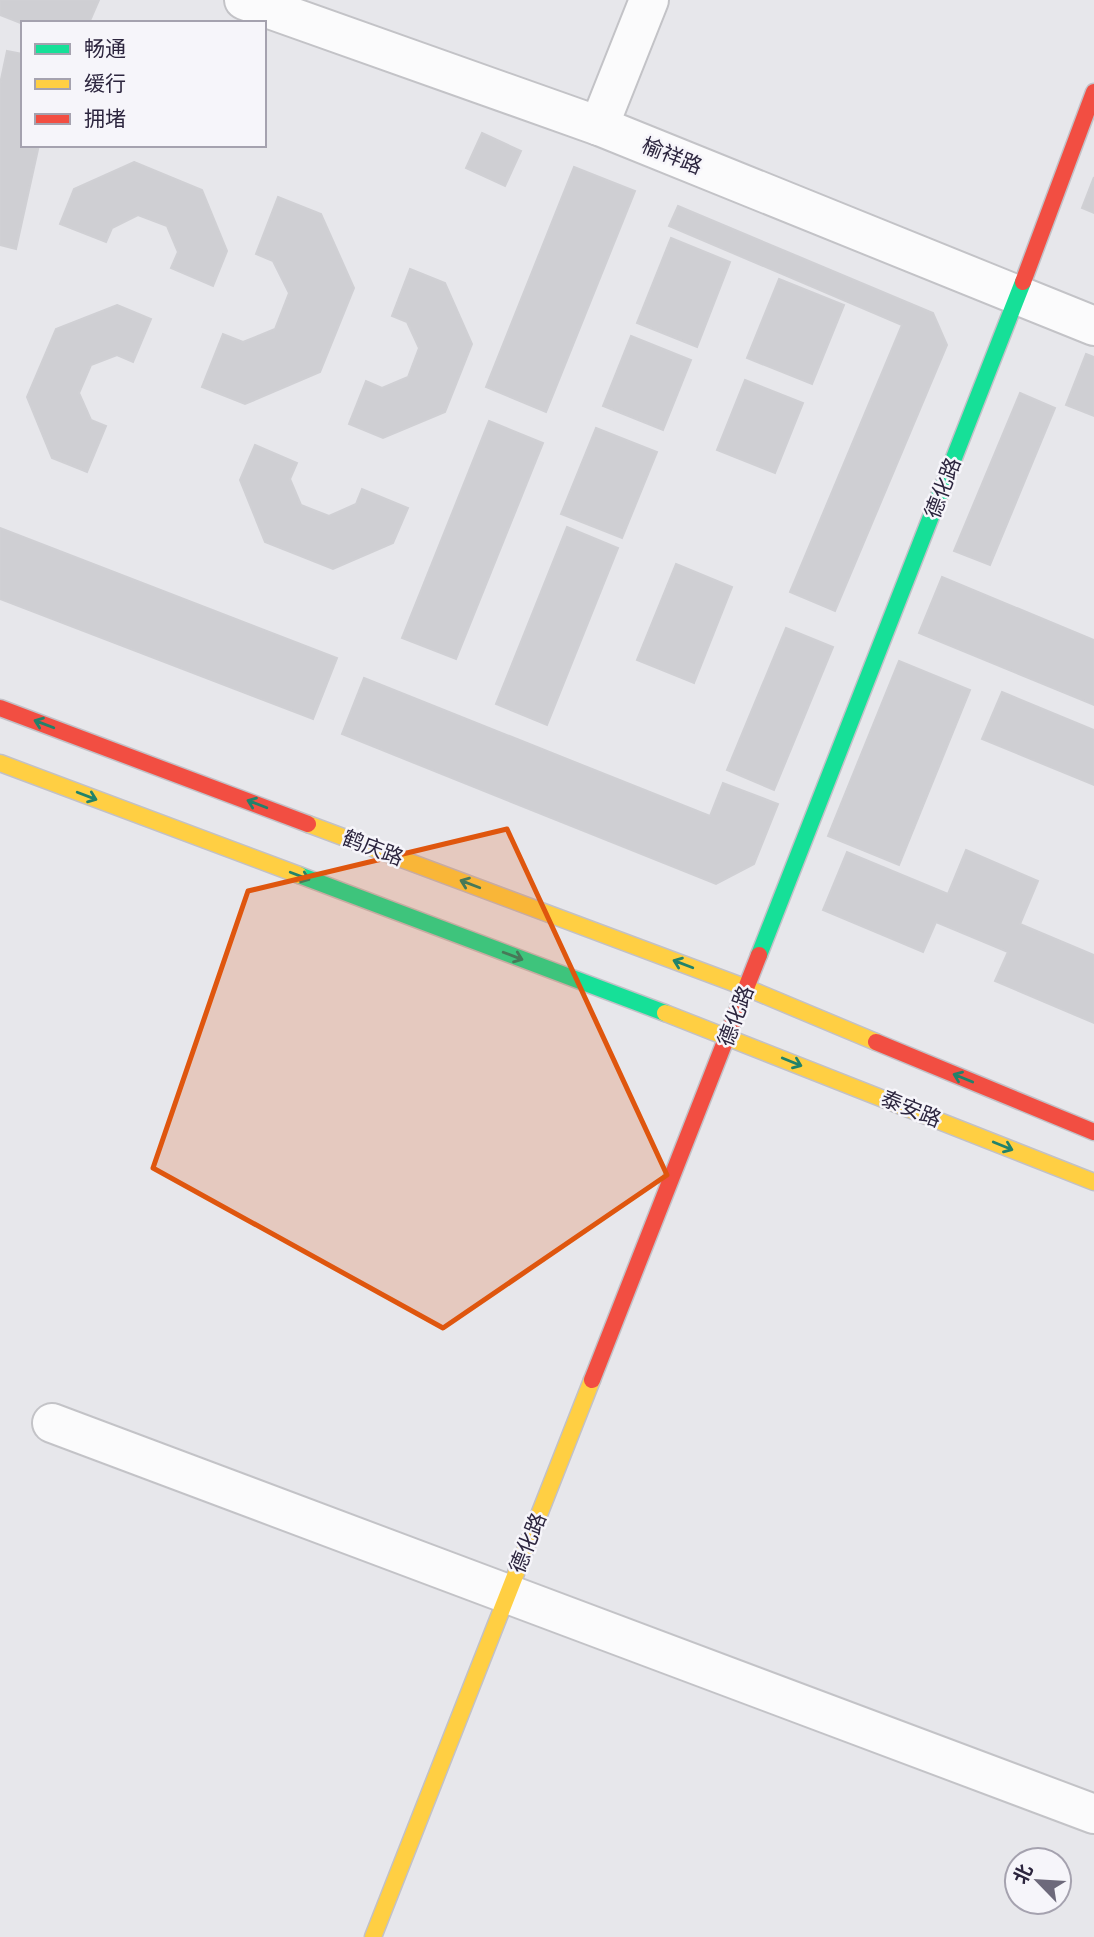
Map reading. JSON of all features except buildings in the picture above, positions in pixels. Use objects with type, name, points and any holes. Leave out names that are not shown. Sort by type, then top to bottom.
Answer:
[{"type":"main road","name":"德化路","points":[[373,1937],[1018,296],[1094,92]]},
{"type":"main road","name":"鹤庆路","points":[[0,708],[747,988]]},
{"type":"main road","points":[[0,763],[728,1037]]},
{"type":"main road","points":[[747,988],[1094,1132]]},
{"type":"main road","name":"泰安路","points":[[728,1037],[1094,1182]]},
{"type":"street","name":"榆祥路","points":[[244,0],[599,126],[1094,326]]},
{"type":"street","points":[[599,126],[649,0]]},
{"type":"street","points":[[52,1423],[509,1592],[1094,1814]]},
{"type":"highlighted area","points":[[507,829],[667,1175],[443,1328],[153,1168],[248,891]]},
{"type":"traffic: fast","points":[[759,955],[1023,282]]},
{"type":"traffic: fast","points":[[299,875],[665,1013]]},
{"type":"traffic: slow","points":[[0,763],[299,875]]},
{"type":"traffic: slow","points":[[308,824],[747,988],[876,1042]]},
{"type":"traffic: slow","points":[[665,1013],[1094,1182]]},
{"type":"traffic: slow","points":[[373,1937],[592,1380]]},
{"type":"traffic: jam","points":[[1023,282],[1094,92]]},
{"type":"traffic: jam","points":[[0,708],[308,824]]},
{"type":"traffic: jam","points":[[592,1380],[759,955]]},
{"type":"traffic: jam","points":[[876,1042],[1094,1132]]}]
